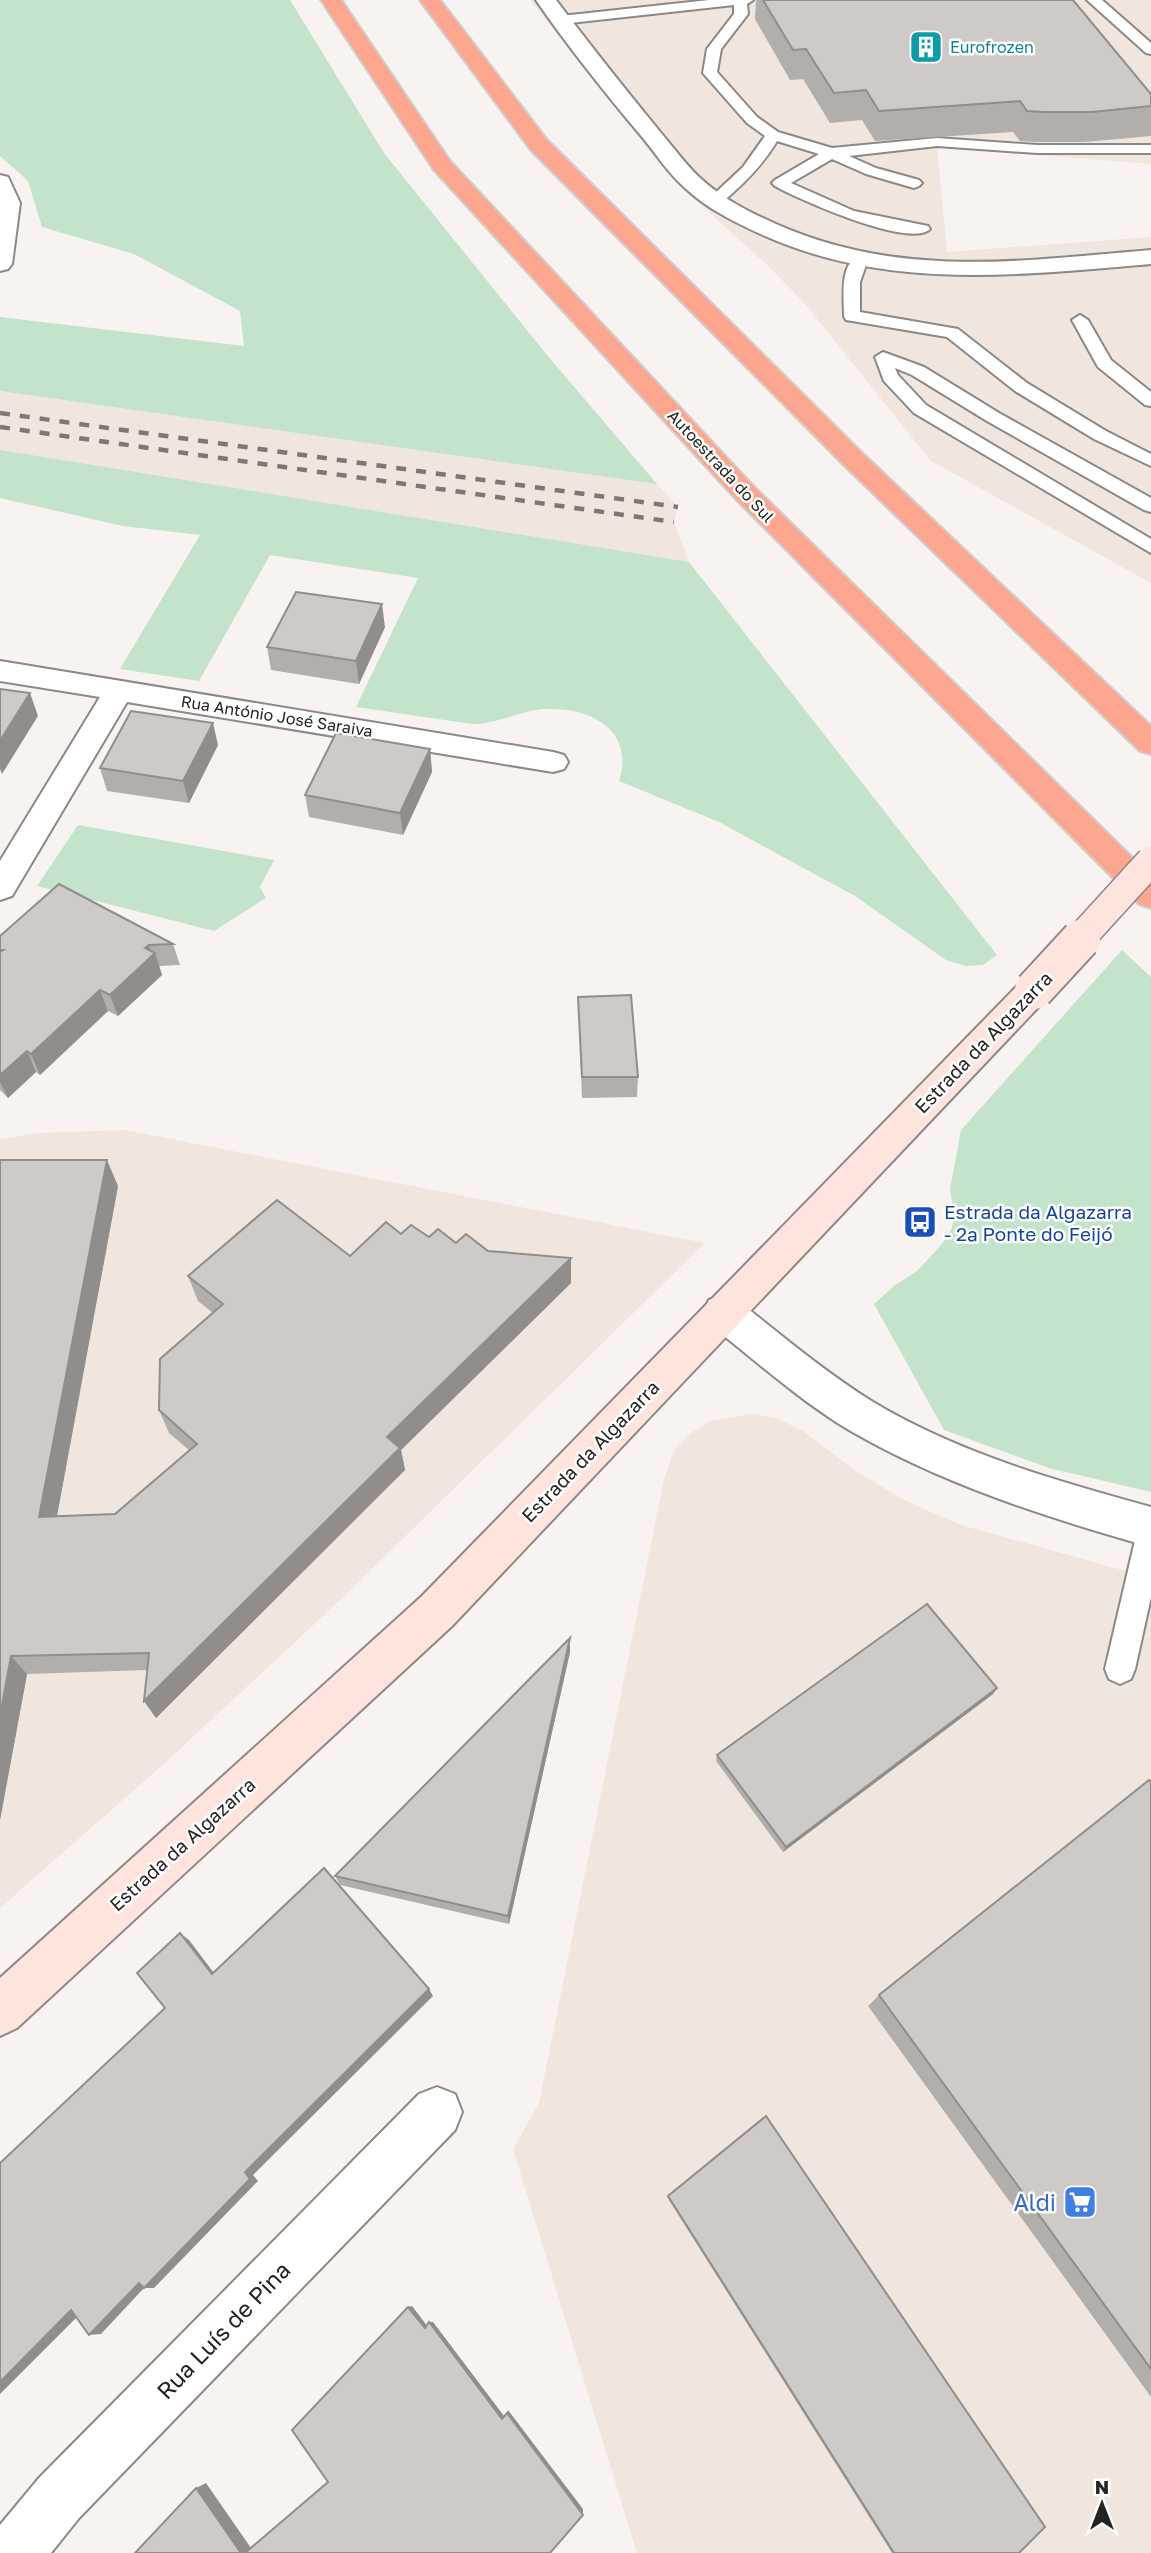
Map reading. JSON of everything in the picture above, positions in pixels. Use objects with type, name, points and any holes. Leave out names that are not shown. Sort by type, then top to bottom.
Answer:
[{"type":"highway","name":"Autoestrada do Sul","points":[[331,0],[442,165],[745,493],[1151,896]]},
{"type":"highway","points":[[430,0],[539,145],[854,460],[1151,744]]},
{"type":"main road","name":"Estrada da Algazarra","points":[[0,2011],[438,1611],[1034,990],[1151,861]]},
{"type":"street","points":[[546,0],[613,91],[692,183],[776,235],[859,262],[908,269],[957,271],[1151,257]]},
{"type":"street","points":[[0,182],[9,203],[0,264]]},
{"type":"street","name":"Rua António José Saraiva","points":[[0,671],[554,762]]},
{"type":"street","points":[[0,888],[119,690]]},
{"type":"street","points":[[723,1312],[810,1379],[881,1427],[989,1477],[1151,1530]]},
{"type":"street","name":"Rua Luís de Pina","points":[[14,2553],[59,2498],[437,2112]]},
{"type":"lane","points":[[1094,0],[1150,48]]},
{"type":"lane","points":[[561,20],[743,1],[741,14],[716,45],[707,62],[710,72],[752,120],[773,135],[831,153],[871,171],[914,183]]},
{"type":"lane","points":[[716,200],[745,176],[760,159],[773,135]]},
{"type":"lane","points":[[922,229],[897,227],[830,208],[780,183],[831,153],[937,142],[1037,149],[1151,149]]},
{"type":"lane","points":[[859,262],[852,282],[852,316],[876,347],[890,377],[919,409],[1151,547]]},
{"type":"lane","points":[[852,316],[952,333],[1021,387],[1100,435],[1151,461]]},
{"type":"lane","points":[[1080,320],[1104,363],[1151,401]]},
{"type":"lane","points":[[876,347],[1151,506]]},
{"type":"lane","points":[[1120,1669],[1151,1530]]},
{"type":"shaded area","points":[[530,0],[1151,0],[1151,164],[937,147],[947,252],[1151,237],[1151,583],[931,461],[807,306],[766,264],[667,174]]},
{"type":"shaded area","points":[[0,391],[657,484],[678,507],[674,522],[689,562],[220,493],[0,456]]},
{"type":"shaded area","points":[[125,1130],[705,1243],[336,1604],[167,1761],[0,1908],[0,1139],[40,1133]]},
{"type":"shaded area","points":[[753,1414],[776,1418],[803,1431],[856,1471],[904,1500],[961,1525],[1151,1578],[1151,2553],[637,2553],[513,2149],[539,2103],[664,1479],[674,1450],[691,1433],[710,1421]]},
{"type":"green space","points":[[0,0],[290,0],[384,153],[547,355],[657,484],[0,391],[0,317],[244,346],[240,311],[134,254],[42,227],[28,181],[0,156]]},
{"type":"green space","points":[[0,450],[689,562],[997,955],[983,965],[966,966],[946,960],[855,896],[719,822],[619,781],[621,748],[615,736],[594,718],[579,712],[546,709],[472,724],[356,707],[418,578],[270,555],[199,681],[120,669],[200,535],[123,526],[0,498]]},
{"type":"green space","points":[[78,825],[274,860],[260,887],[266,898],[214,931],[37,886]]},
{"type":"green space","points":[[1122,950],[1151,977],[1151,1492],[1049,1468],[944,1430],[874,1304],[894,1286],[917,1271],[943,1243],[952,1228],[954,1214],[950,1189],[961,1130]]},
{"type":"building","name":"Eurofrozen","points":[[763,0],[1073,0],[1151,94],[1151,106],[1092,112],[1044,112],[1027,111],[1020,101],[879,111],[866,90],[834,93],[806,49],[793,50]]},
{"type":"building","points":[[296,592],[382,604],[356,661],[267,647]]},
{"type":"building","points":[[0,689],[30,693],[0,741]]},
{"type":"building","points":[[131,711],[213,723],[183,781],[100,768]]},
{"type":"building","points":[[336,733],[430,749],[400,813],[305,795]]},
{"type":"building","points":[[59,884],[173,944],[149,945],[145,948],[155,953],[110,995],[100,990],[31,1054],[27,1051],[0,1075],[0,952],[3,950],[0,950],[0,936]]},
{"type":"building","points":[[631,995],[638,1077],[582,1077],[578,997]]},
{"type":"building","points":[[0,1160],[107,1160],[39,1517],[115,1514],[197,1444],[159,1410],[160,1359],[223,1304],[188,1276],[277,1200],[350,1256],[386,1222],[401,1234],[411,1225],[429,1237],[438,1229],[456,1243],[466,1234],[488,1251],[571,1258],[387,1437],[400,1448],[144,1701],[149,1653],[11,1656],[0,1716]]},
{"type":"building","points":[[927,1604],[997,1688],[786,1847],[717,1755]]},
{"type":"building","points":[[570,1638],[508,1916],[335,1876]]},
{"type":"building","name":"Aldi","points":[[1149,1780],[1151,1782],[1151,2369],[879,1995]]},
{"type":"building","points":[[324,1868],[429,1989],[245,2172],[250,2179],[144,2288],[139,2283],[89,2335],[71,2310],[0,2382],[0,2163],[165,2008],[137,1973],[180,1933],[212,1974]]},
{"type":"building","points":[[766,2116],[1045,2527],[1019,2553],[894,2553],[668,2196]]},
{"type":"building","points":[[408,2307],[425,2328],[429,2322],[502,2419],[507,2413],[583,2515],[550,2553],[245,2553],[328,2482],[292,2430]]},
{"type":"building","points":[[196,2488],[241,2553],[135,2553]]},
{"type":"railway","points":[[0,413],[678,507]]},
{"type":"railway","points":[[0,427],[674,522]]},
{"type":"place","name":"Eurofrozen","points":[[926,47]]},
{"type":"place","name":"Estrada da Algazarra - 2ª Ponte do Feijó","points":[[920,1222]]},
{"type":"place","name":"Aldi","points":[[1080,2202]]}]
